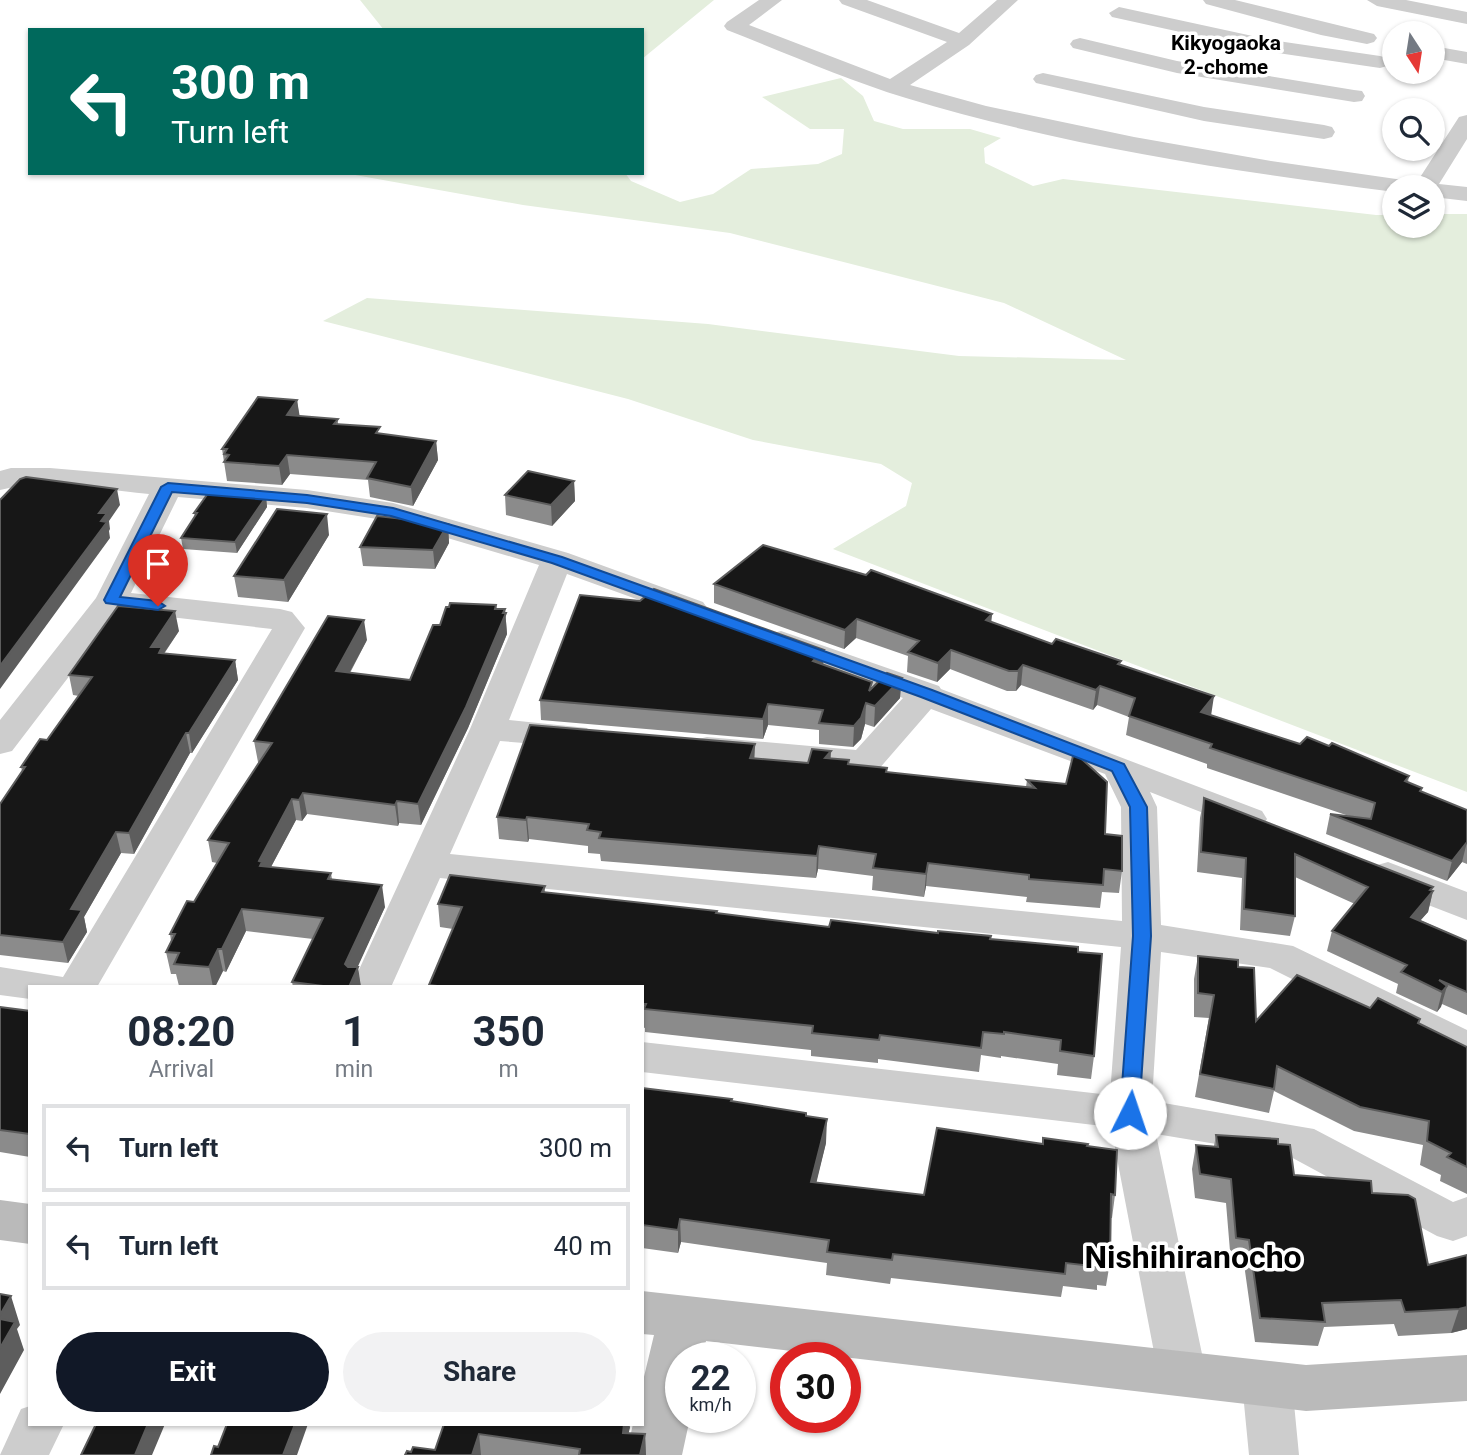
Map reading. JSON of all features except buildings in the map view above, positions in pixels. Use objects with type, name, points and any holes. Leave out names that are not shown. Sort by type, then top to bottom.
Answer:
[{"type":"street","points":[[772,0],[734,26],[893,87],[1001,116],[1124,143],[1297,174],[1382,184]]},
{"type":"street","points":[[849,0],[962,41]]},
{"type":"street","points":[[893,87],[962,41],[1007,0]]},
{"type":"street","points":[[1001,116],[1080,44],[1119,13],[1143,0]]},
{"type":"street","points":[[1213,0],[1382,48]]},
{"type":"street","points":[[1377,0],[1467,18]]},
{"type":"street","points":[[1424,21],[1435,12]]},
{"type":"street","points":[[1119,13],[1271,46],[1382,49]]},
{"type":"street","points":[[1080,44],[1191,69],[1354,96]]},
{"type":"street","points":[[1446,54],[1467,58]]},
{"type":"street","points":[[1297,174],[1382,55]]},
{"type":"street","points":[[1033,88],[1325,132]]},
{"type":"street","points":[[1435,175],[1461,143],[1467,122]]},
{"type":"street","points":[[1445,191],[1467,194]]},
{"type":"street","points":[[0,481],[11,477],[50,477],[307,499],[393,512],[557,560],[927,693],[1286,835]]},
{"type":"street","points":[[0,743],[111,600],[168,487]]},
{"type":"street","points":[[372,985],[488,729],[557,560]]},
{"type":"street","points":[[78,985],[289,628],[280,620],[111,600]]},
{"type":"street","points":[[676,746],[864,762],[927,693]]},
{"type":"street","points":[[488,729],[609,739]]},
{"type":"street","points":[[1119,767],[1139,807],[1142,936],[1130,1113],[1182,1373]]},
{"type":"street","points":[[1351,860],[1467,907]]},
{"type":"street","points":[[426,864],[1142,936],[1279,956],[1467,1048]]},
{"type":"street","points":[[0,981],[33,985]]},
{"type":"street","points":[[644,1057],[1130,1113],[1298,1141],[1453,1223],[1467,1215]]},
{"type":"street","points":[[0,1220],[28,1224]]},
{"type":"street","points":[[654,1455],[663,1315],[1306,1388],[1467,1378]]},
{"type":"street","points":[[1267,1383],[1274,1455]]},
{"type":"street","points":[[23,1455],[38,1426]]},
{"type":"green space","points":[[360,0],[714,0],[644,57],[644,28],[382,28]]},
{"type":"green space","points":[[841,78],[863,96],[874,121],[903,129],[970,129],[1001,138],[984,148],[985,163],[1033,186],[1063,179],[1382,215],[1382,238],[1445,238],[1445,214],[1467,214],[1467,792],[833,549],[906,506],[912,483],[881,464],[753,440],[628,399],[323,321],[367,298],[708,324],[959,356],[1126,360],[1004,303],[730,233],[523,205],[355,175],[626,175],[631,181],[680,202],[713,194],[751,169],[818,164],[842,154],[844,129],[810,129],[762,97]]},
{"type":"district","name":"Kikyogaoka 2-chome","points":[[1226,55]]},
{"type":"district","name":"Nishihiranocho","points":[[1193,1257]]},
{"type":"route","points":[[158,606],[111,600],[168,487],[307,499],[393,512],[557,560],[927,693],[1119,767],[1139,807],[1142,936],[1130,1113]]}]
